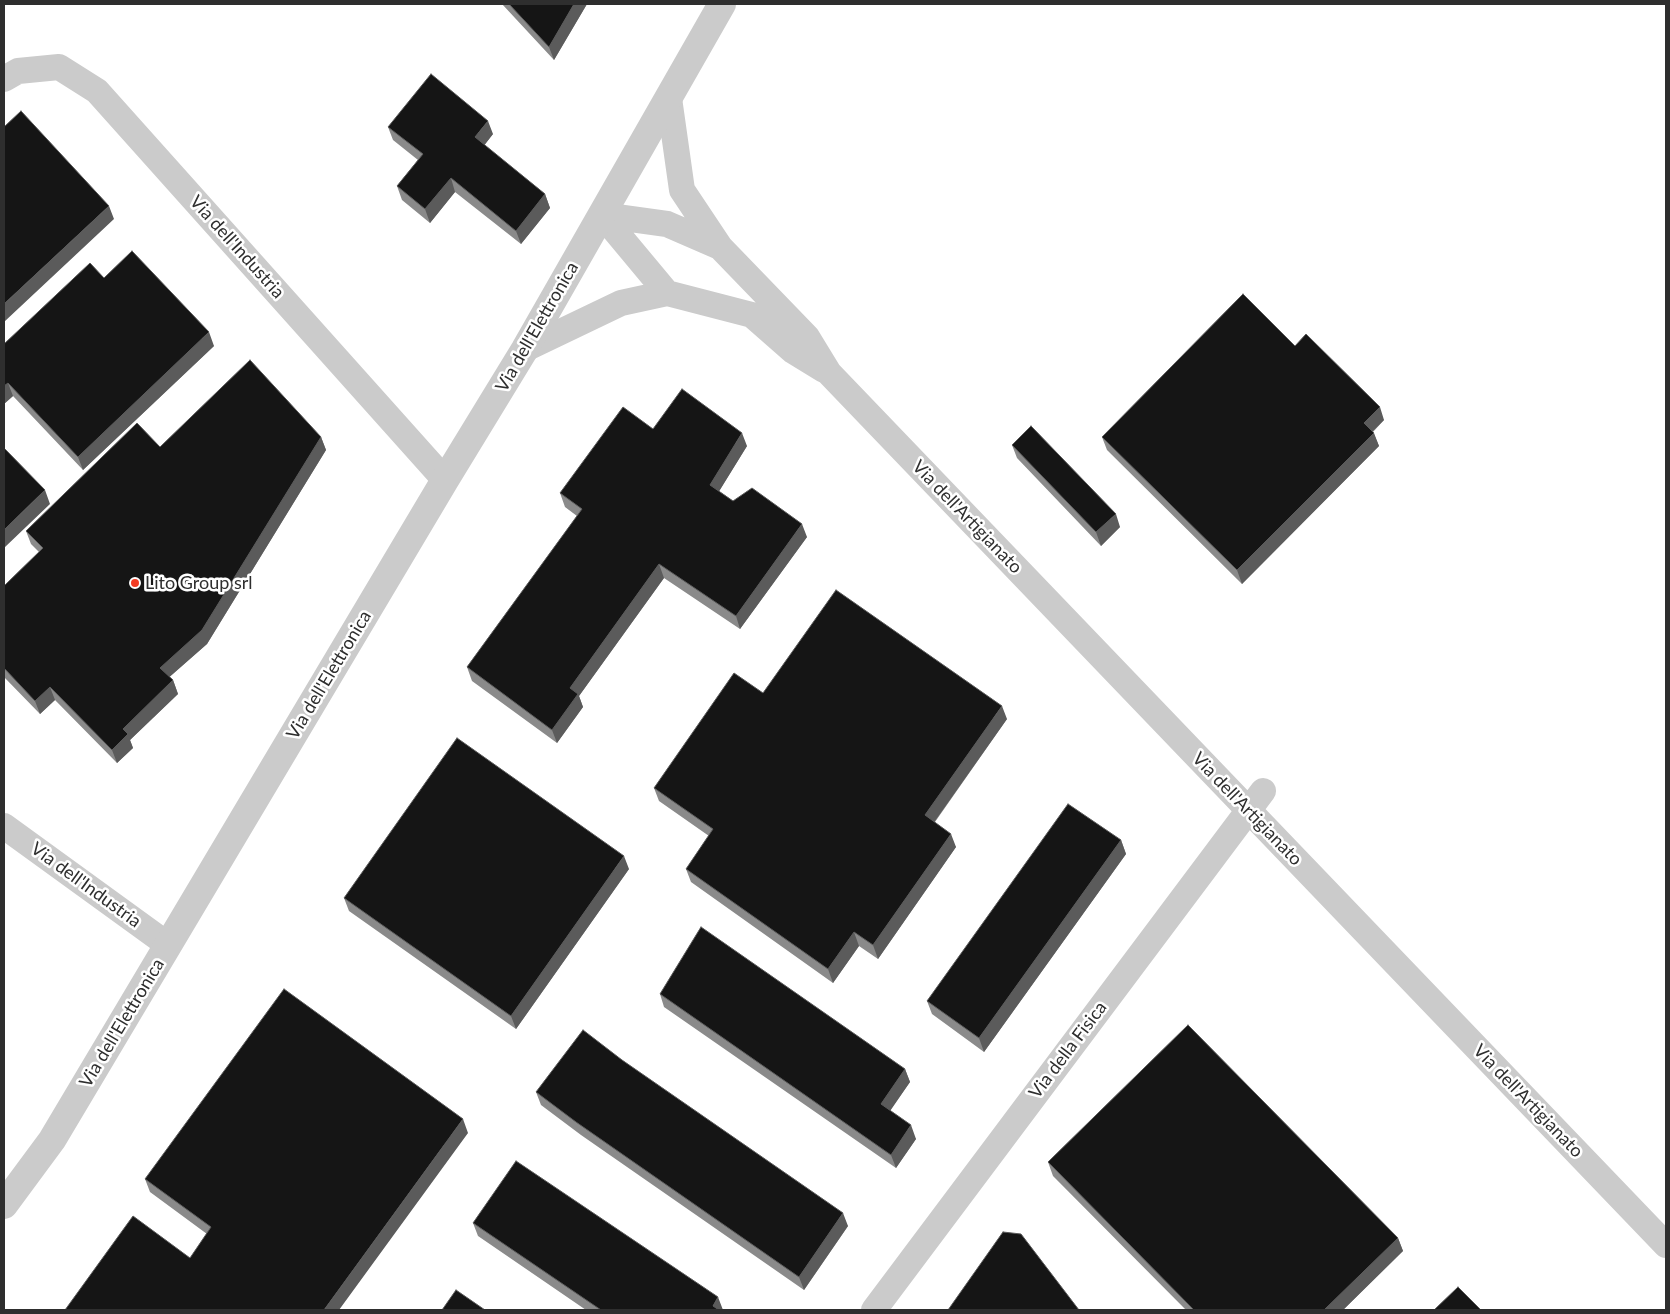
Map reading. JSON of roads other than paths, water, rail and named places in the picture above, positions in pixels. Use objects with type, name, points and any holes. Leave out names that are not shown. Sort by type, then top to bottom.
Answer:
[{"type":"street","name":"Via dell'Elettronica","points":[[4,1205],[52,1140],[525,349],[722,4]]},
{"type":"street","name":"Via dell'Industria","points":[[4,79],[18,71],[59,68],[97,91],[445,480]]},
{"type":"street","name":"Via dell'Artigianato","points":[[669,98],[682,190],[720,248],[807,337],[829,373],[1255,800],[1666,1245]]},
{"type":"street","name":"Via dell'Artigianato","points":[[602,215],[667,224],[720,248]]},
{"type":"street","points":[[602,215],[668,293]]},
{"type":"street","name":"Via dell'Artigianato","points":[[525,349],[621,302],[668,293],[752,315],[793,351],[829,373]]},
{"type":"street","name":"Via della Fisica","points":[[874,1310],[1255,800]]},
{"type":"street","name":"Via dell'Industria","points":[[4,826],[168,945]]},
{"type":"place","name":"Lito Group srl","points":[[135,583]]}]
